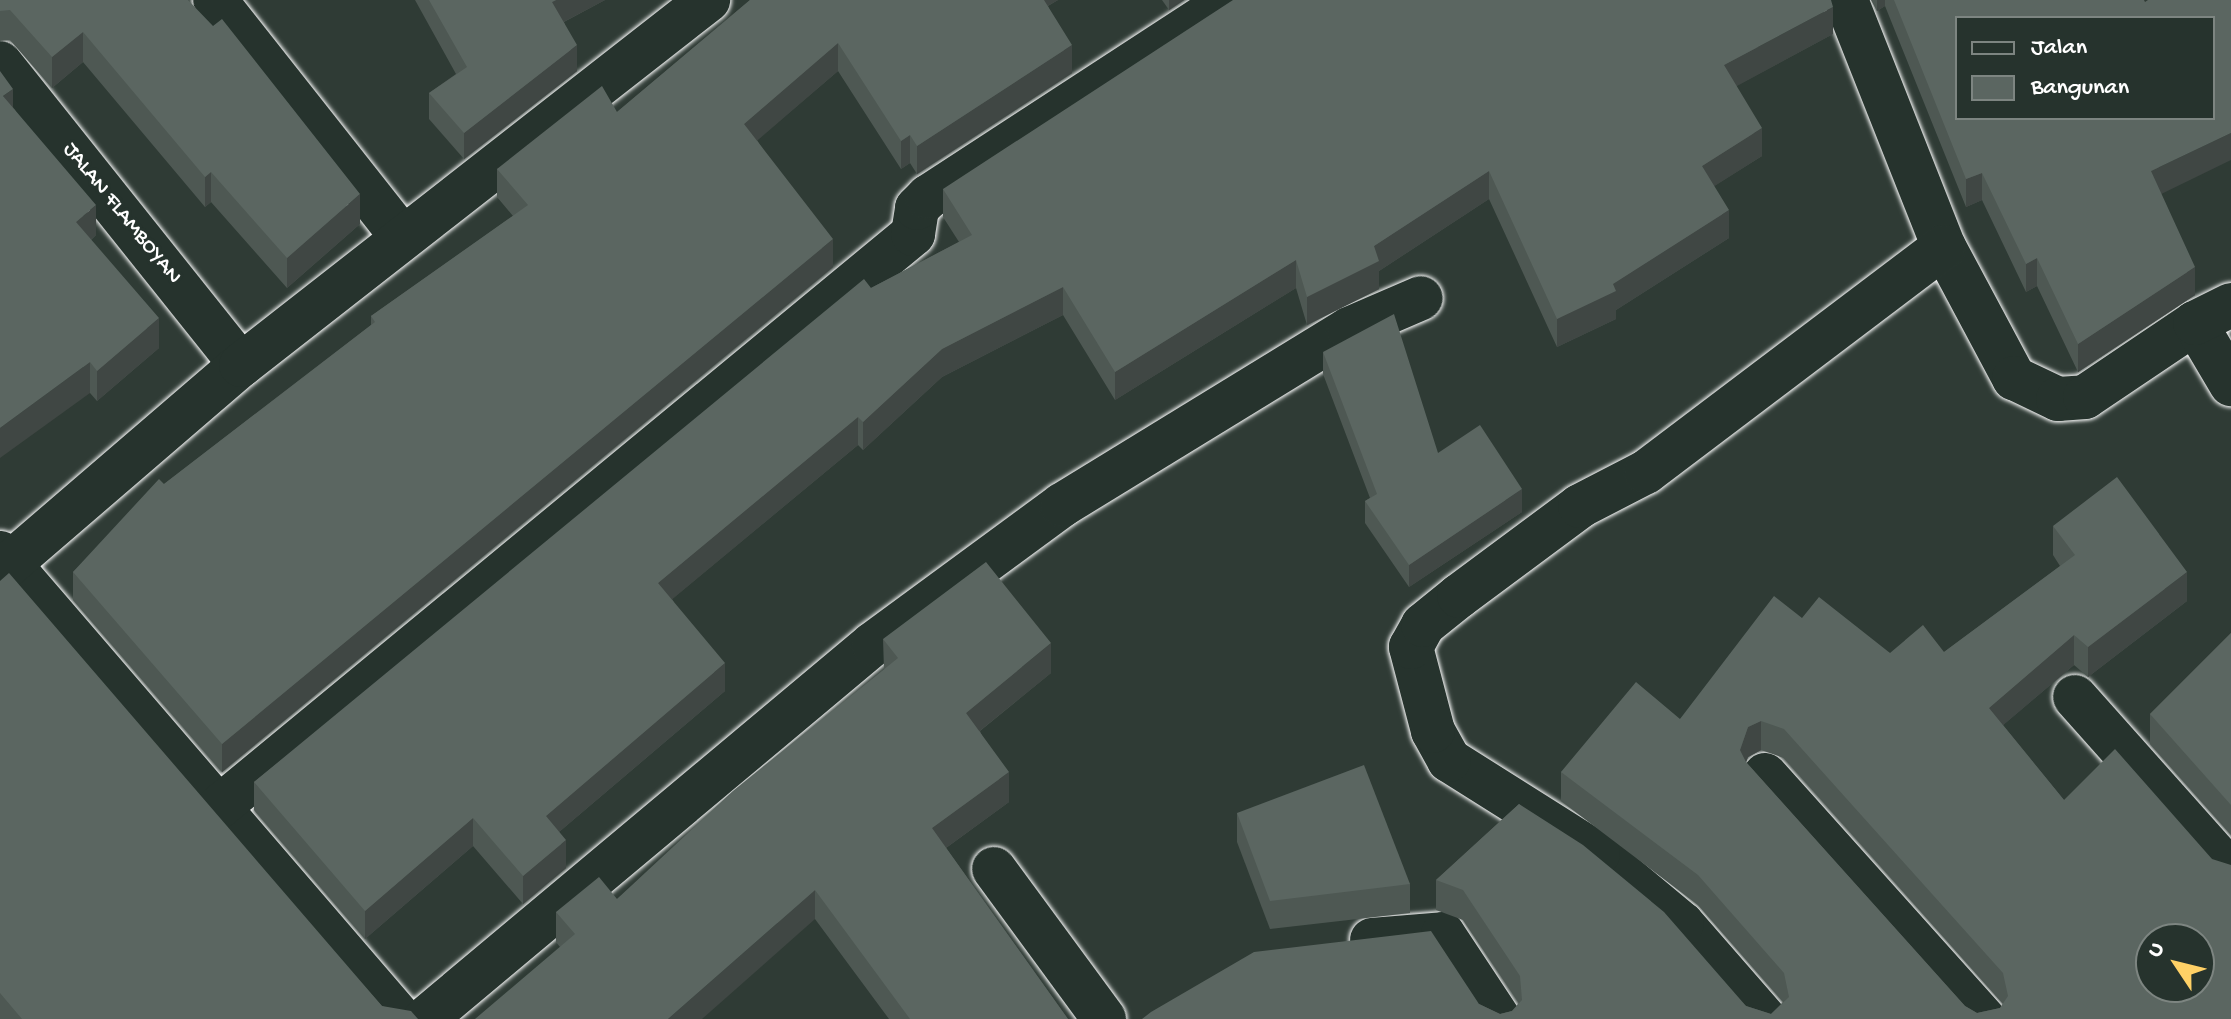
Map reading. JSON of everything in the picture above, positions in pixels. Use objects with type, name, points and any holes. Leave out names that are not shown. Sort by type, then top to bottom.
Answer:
[{"type":"street","points":[[215,0],[402,237]]},
{"type":"street","points":[[401,1019],[3,563],[241,365],[708,0]]},
{"type":"street","points":[[219,807],[913,234],[917,208],[928,197],[1230,0]]},
{"type":"street","points":[[1846,0],[1944,247],[2014,378],[2058,399],[2085,397],[2213,314],[2231,384]]},
{"type":"street","name":"JALAN FLAMBOYAN","points":[[0,63],[241,365]]},
{"type":"street","points":[[1765,1019],[1682,924],[1598,854],[1449,760],[1433,731],[1411,647],[1423,625],[1471,587],[1580,506],[1646,472],[1944,247]]},
{"type":"street","points":[[425,1019],[873,644],[1062,505],[1349,329],[1421,298]]},
{"type":"street","points":[[2075,697],[2231,872]]},
{"type":"street","points":[[1765,775],[1984,1019]]},
{"type":"street","points":[[994,869],[1104,1019]]},
{"type":"street","points":[[1337,945],[1443,934],[1499,1019]]},
{"type":"building","points":[[0,0],[188,0],[213,26],[222,19],[360,194],[287,258],[211,172],[205,177],[83,32],[52,57],[10,10],[0,11]]},
{"type":"building","points":[[429,0],[556,0],[552,2],[577,45],[464,133],[429,93],[467,67]]},
{"type":"building","points":[[750,0],[1044,0],[1072,45],[917,146],[910,135],[901,141],[838,43],[744,124],[833,239],[222,744],[73,572],[159,479],[164,484],[375,322],[371,316],[528,205],[497,169],[602,86],[617,112]]},
{"type":"building","points":[[1233,0],[1831,0],[1833,7],[1724,65],[1762,128],[1702,166],[1729,210],[1613,284],[1616,291],[1557,319],[1489,171],[1374,246],[1379,261],[1307,297],[1296,260],[1115,372],[1063,287],[942,349],[863,422],[858,417],[658,583],[725,663],[546,816],[566,840],[523,876],[473,818],[365,911],[254,782],[864,279],[871,288],[972,235],[943,189]]},
{"type":"building","points":[[1894,0],[2231,0],[2231,133],[2151,171],[2195,267],[2078,344],[2037,258],[2026,264],[1982,173],[1966,179]]},
{"type":"building","points":[[0,71],[13,89],[3,96],[96,205],[76,222],[159,318],[97,371],[90,362],[0,428]]},
{"type":"building","points":[[1394,314],[1438,453],[1480,425],[1522,489],[1409,565],[1365,501],[1377,494],[1323,352]]},
{"type":"building","points":[[2117,477],[2187,572],[2088,647],[2074,635],[1989,708],[2064,800],[2115,749],[2212,859],[2231,865],[2231,1019],[1142,1019],[1254,952],[1431,931],[1479,1004],[1500,1014],[1512,1011],[1522,1000],[1520,976],[1463,890],[1436,880],[1519,804],[1583,845],[1664,912],[1746,1006],[1771,1014],[1789,997],[1784,973],[1698,875],[1561,772],[1636,682],[1680,719],[1774,596],[1802,618],[1819,597],[1890,653],[1923,625],[1944,652],[2075,555],[2053,526]],"holes":[[[1761,721],[1784,729],[2003,973],[2008,996],[2000,1008],[1977,1013],[1965,1006],[1746,762],[1740,750],[1748,727]]]},
{"type":"building","points":[[986,562],[1051,643],[966,713],[1009,772],[932,828],[1068,1019],[910,1019],[815,890],[668,1019],[475,1019],[575,934],[556,912],[599,877],[617,899],[733,791],[898,658],[883,639]]},
{"type":"building","points":[[9,573],[382,1006],[411,1011],[418,1019],[22,1019],[0,993],[0,581]]},
{"type":"building","points":[[2231,633],[2231,805],[2150,714]]},
{"type":"building","points":[[1364,765],[1410,884],[1270,901],[1237,813]]}]
